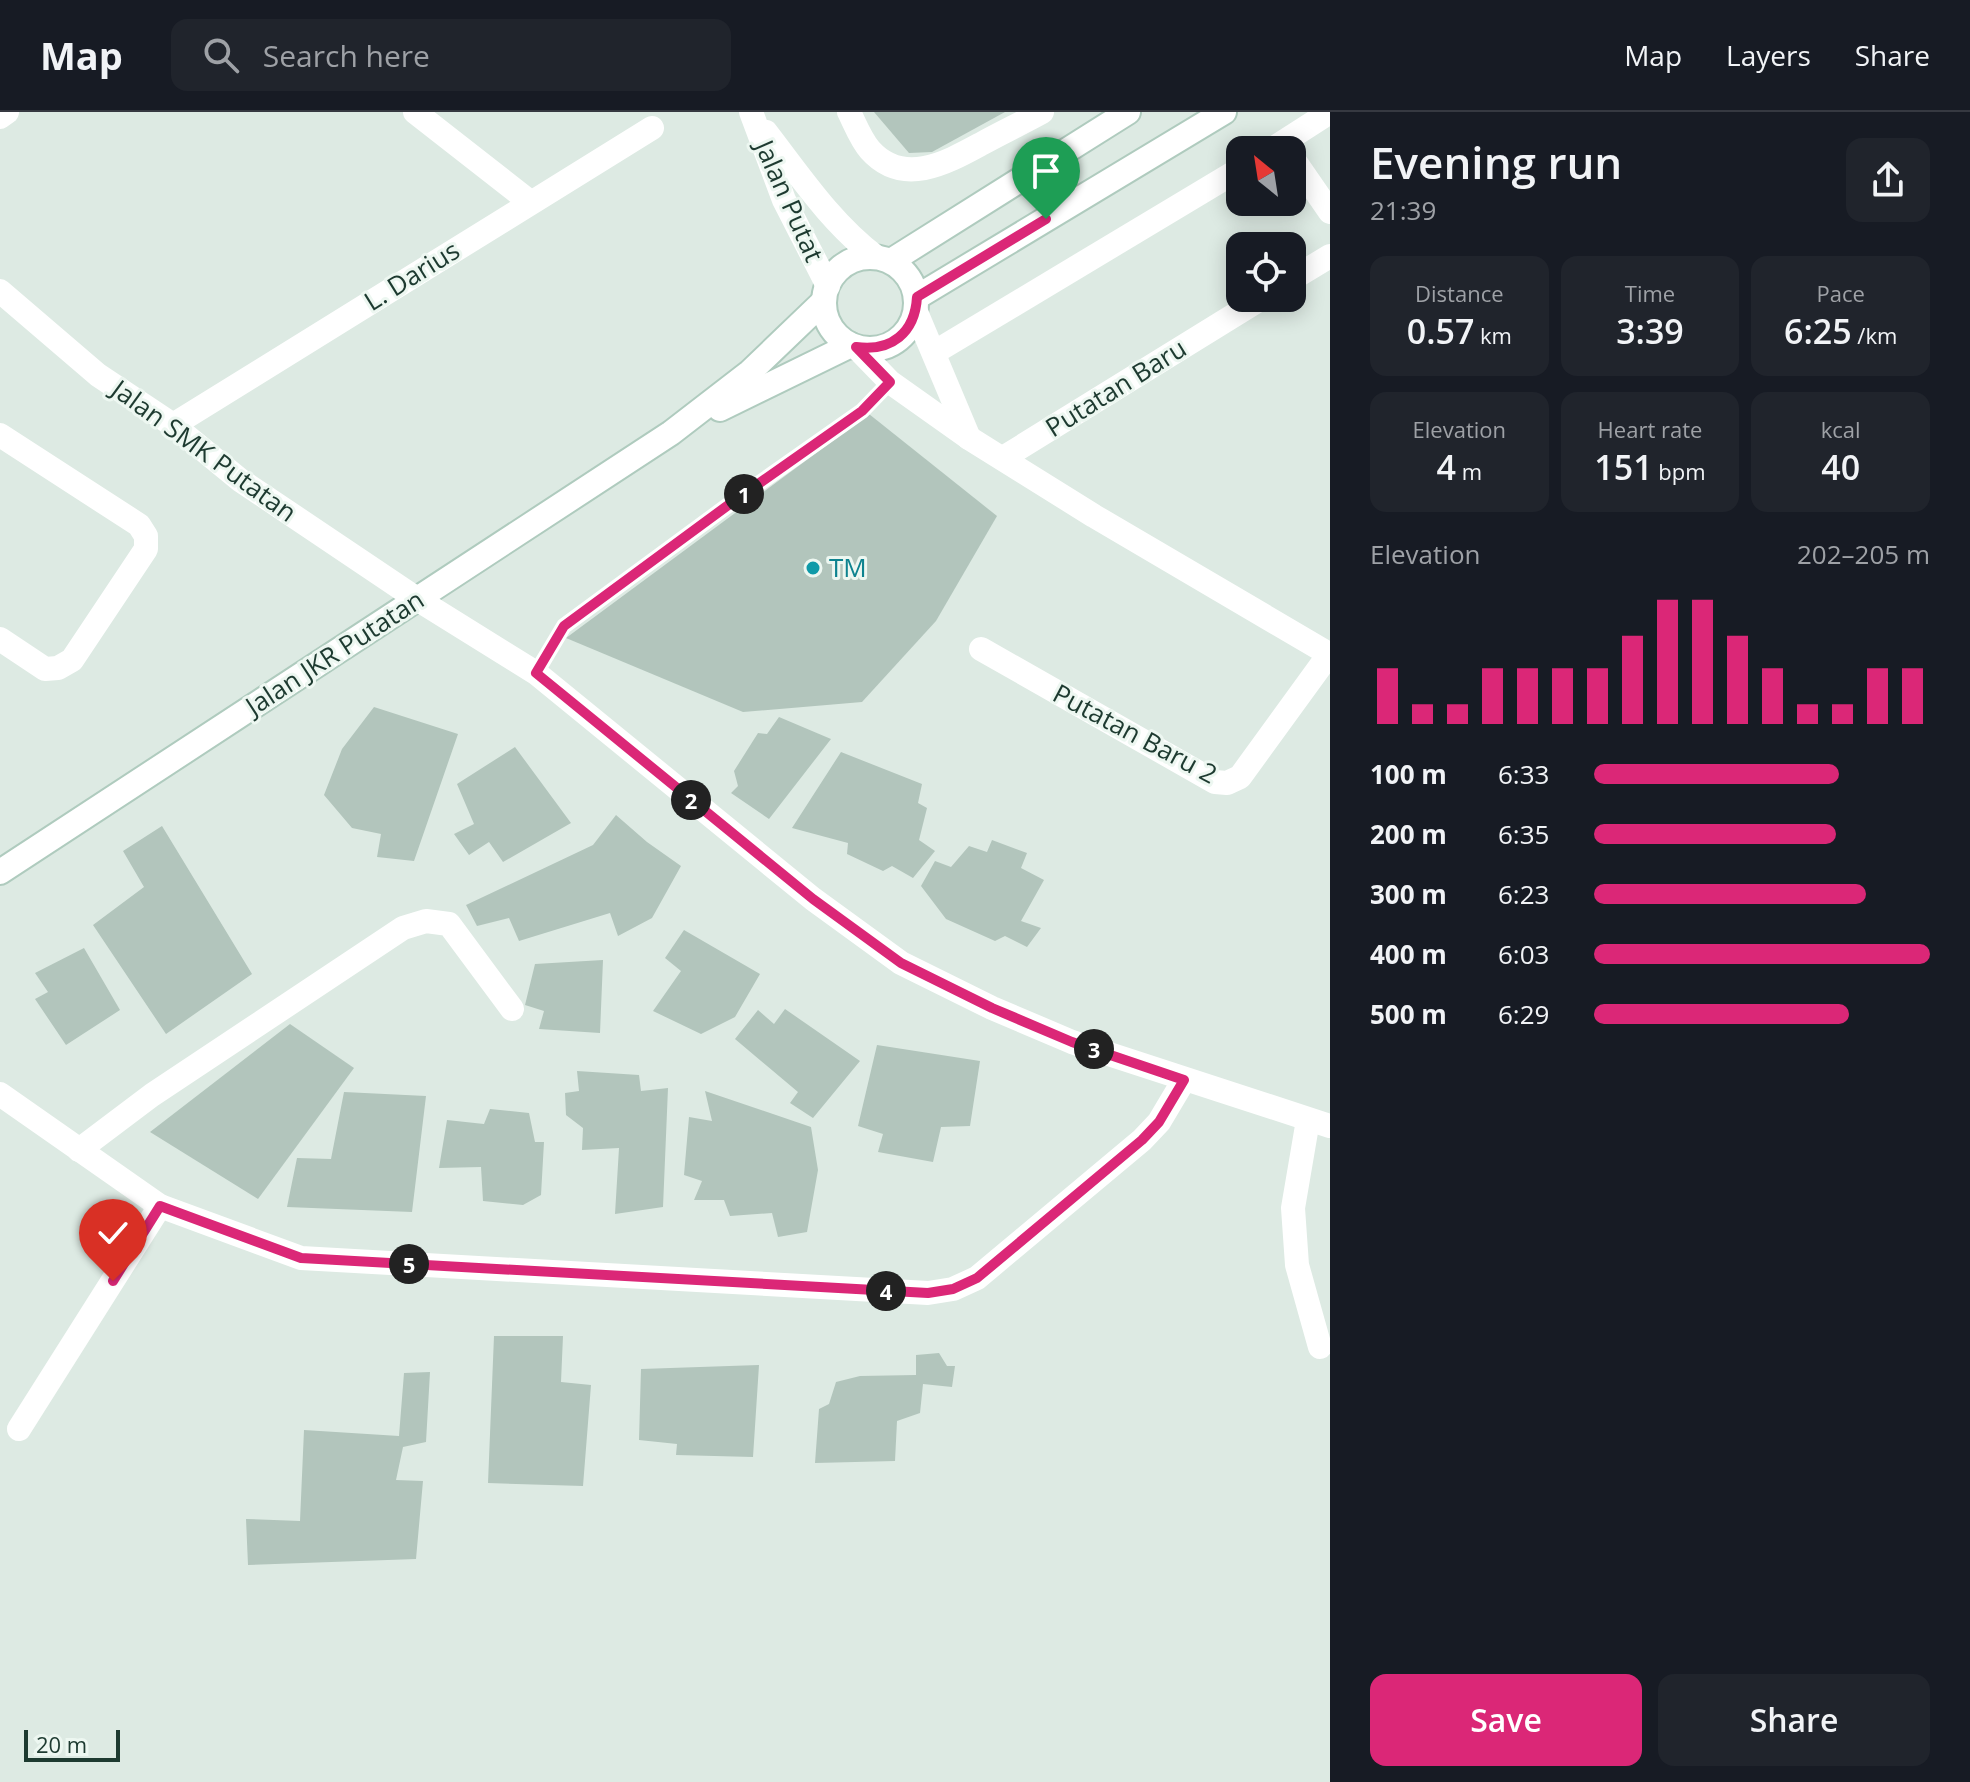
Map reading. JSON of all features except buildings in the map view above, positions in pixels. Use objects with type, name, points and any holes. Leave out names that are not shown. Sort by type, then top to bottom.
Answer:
[{"type":"street","points":[[0,117],[7,112]]},
{"type":"street","points":[[415,112],[530,202]]},
{"type":"street","points":[[849,112],[868,148],[881,161],[898,169],[919,170],[941,166],[1042,112]]},
{"type":"street","name":"Jalan JKR Putatan","points":[[0,872],[671,433],[750,372],[826,293],[835,273],[847,263],[861,257],[883,259],[1128,112]]},
{"type":"street","name":"Jalan JKR Putatan","points":[[671,433],[854,346],[872,349],[887,346],[910,327],[916,305],[1224,112]]},
{"type":"street","points":[[1300,136],[1330,112]]},
{"type":"street","name":"Jalan Putat","points":[[751,113],[832,218],[854,240],[883,259]]},
{"type":"street","name":"Jalan Putat","points":[[751,113],[784,200],[826,293]]},
{"type":"street","name":"L. Darius","points":[[173,425],[652,128]]},
{"type":"street","points":[[935,352],[1226,177]]},
{"type":"street","points":[[1306,180],[1330,212]]},
{"type":"street","points":[[1306,271],[1330,256]]},
{"type":"street","points":[[883,259],[904,270],[912,283],[916,305],[969,438]]},
{"type":"street","points":[[826,293],[825,315],[831,327],[890,382],[969,438],[1094,516],[1330,654]]},
{"type":"street","name":"Jalan SMK Putatan","points":[[4,304],[98,375],[173,425],[240,480],[417,599],[536,673],[813,899],[901,963],[992,1008],[1072,1042],[1319,1123]]},
{"type":"street","name":"Putatan Baru","points":[[1003,458],[1239,312]]},
{"type":"street","points":[[0,435],[139,525],[146,536],[146,549],[72,660],[58,668],[45,669],[0,639]]},
{"type":"street","name":"Putatan Baru 2","points":[[981,649],[1215,782],[1227,783],[1240,777],[1330,654]]},
{"type":"street","points":[[79,1150],[152,1095],[403,928],[426,921],[449,924],[512,1009]]},
{"type":"street","points":[[0,1094],[160,1206],[301,1258],[928,1293],[953,1289],[977,1278],[1142,1140],[1159,1122],[1184,1080]]},
{"type":"street","points":[[1319,1123],[1293,1208],[1297,1265],[1320,1347]]},
{"type":"street","points":[[19,1429],[160,1206]]},
{"type":"path","points":[[536,673],[564,626],[862,411],[890,382]]},
{"type":"place","name":"TM","points":[[813,568]]},
{"type":"route","points":[[113,1281],[160,1206],[301,1258],[928,1293],[953,1289],[977,1278],[1142,1140],[1159,1122],[1184,1080],[1072,1042],[992,1008],[901,963],[813,899],[536,673],[564,626],[862,411],[890,382],[856,347],[872,349],[887,346],[900,338],[910,327],[916,312],[917,297],[1046,219]]}]
